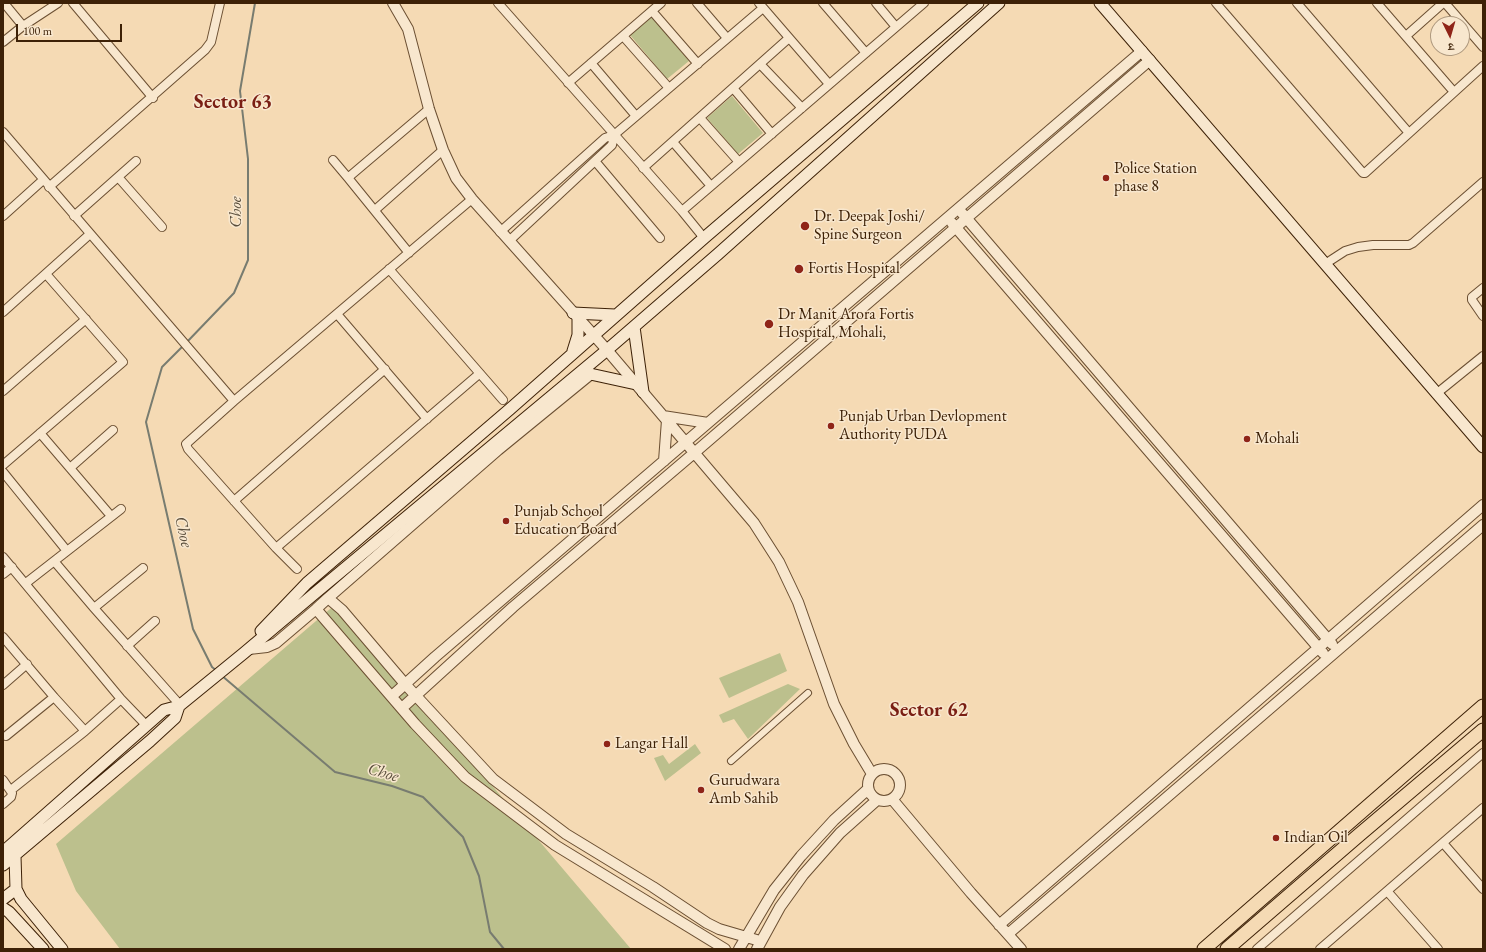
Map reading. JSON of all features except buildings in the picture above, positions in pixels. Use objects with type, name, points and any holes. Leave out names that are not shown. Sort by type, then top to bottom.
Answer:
[{"type":"main road","points":[[247,651],[245,647],[307,583],[504,414],[704,238],[978,3]]},
{"type":"main road","points":[[3,852],[164,710],[179,706],[586,373],[607,350],[718,254],[999,3]]},
{"type":"main road","points":[[1100,3],[1483,447]]},
{"type":"main road","points":[[572,354],[578,335],[575,315],[615,316]]},
{"type":"main road","points":[[586,373],[639,388],[634,326]]},
{"type":"main road","points":[[3,865],[150,741],[174,718],[179,706]]},
{"type":"main road","points":[[1204,949],[1483,706]]},
{"type":"main road","points":[[1227,949],[1483,730]]},
{"type":"main road","points":[[15,856],[16,889],[26,907],[62,949]]},
{"type":"main road","points":[[3,899],[16,889]]},
{"type":"main road","points":[[3,908],[9,912],[43,949]]},
{"type":"street","points":[[4,3],[23,26]]},
{"type":"street","points":[[3,42],[23,26],[58,3]]},
{"type":"street","points":[[73,3],[153,98]]},
{"type":"street","points":[[49,187],[153,98],[208,46],[211,42],[220,3]]},
{"type":"street","points":[[394,3],[408,29],[429,109],[443,150],[456,178],[500,232],[607,350],[754,523],[779,562],[798,602],[834,704],[854,744],[872,774]]},
{"type":"street","points":[[498,3],[614,136],[682,211],[704,238]]},
{"type":"street","points":[[568,83],[661,3]]},
{"type":"street","points":[[697,3],[727,38]]},
{"type":"street","points":[[823,3],[866,52]]},
{"type":"street","points":[[876,3],[896,27]]},
{"type":"street","points":[[682,211],[924,3]]},
{"type":"street","points":[[1216,3],[1362,173],[1365,173],[1483,66]]},
{"type":"street","points":[[1297,3],[1409,133]]},
{"type":"street","points":[[1377,3],[1454,92]]},
{"type":"street","points":[[1406,36],[1444,3],[1483,47]]},
{"type":"street","points":[[500,232],[605,138],[614,136],[698,64],[761,5],[829,84]]},
{"type":"street","points":[[652,11],[698,64]]},
{"type":"street","points":[[623,36],[669,88]]},
{"type":"street","points":[[643,168],[789,38]]},
{"type":"street","points":[[392,696],[435,657],[1142,51]]},
{"type":"street","points":[[402,708],[444,668],[513,607],[1150,60]]},
{"type":"street","points":[[591,64],[636,116]]},
{"type":"street","points":[[760,64],[802,108]]},
{"type":"street","points":[[733,88],[772,134]]},
{"type":"street","points":[[348,179],[429,109]]},
{"type":"street","points":[[700,118],[739,162]]},
{"type":"street","points":[[3,132],[234,401]]},
{"type":"street","points":[[509,241],[612,145],[614,136]]},
{"type":"street","points":[[674,142],[711,186]]},
{"type":"street","points":[[375,210],[443,150]]},
{"type":"street","points":[[333,160],[409,253]]},
{"type":"street","points":[[74,216],[136,161]]},
{"type":"street","points":[[595,161],[660,238]]},
{"type":"street","points":[[118,177],[162,227]]},
{"type":"street","points":[[3,216],[43,180]]},
{"type":"street","points":[[1325,264],[1345,251],[1358,247],[1373,245],[1409,245],[1413,243],[1483,182]]},
{"type":"street","points":[[296,569],[186,447],[188,441],[472,199]]},
{"type":"street","points":[[958,209],[1338,651]]},
{"type":"street","points":[[948,217],[1328,659]]},
{"type":"street","points":[[3,312],[90,234]]},
{"type":"street","points":[[389,269],[503,400]]},
{"type":"street","points":[[3,465],[123,362],[46,274]]},
{"type":"street","points":[[1483,288],[1472,297],[1472,300],[1483,316]]},
{"type":"street","points":[[1019,300],[1028,291]]},
{"type":"street","points":[[337,314],[427,419]]},
{"type":"street","points":[[3,391],[86,319]]},
{"type":"street","points":[[1436,394],[1483,356]]},
{"type":"street","points":[[234,501],[385,369]]},
{"type":"street","points":[[247,651],[271,646],[316,609],[586,373]]},
{"type":"street","points":[[276,548],[479,374]]},
{"type":"street","points":[[665,418],[708,423]]},
{"type":"street","points":[[664,461],[665,418]]},
{"type":"street","points":[[70,468],[113,430]]},
{"type":"street","points":[[40,433],[111,516]]},
{"type":"street","points":[[1149,451],[1159,443]]},
{"type":"street","points":[[3,472],[67,551]]},
{"type":"street","points":[[1000,924],[1483,505]]},
{"type":"street","points":[[26,583],[121,508]]},
{"type":"street","points":[[1211,524],[1221,515]]},
{"type":"street","points":[[1008,934],[1483,525]]},
{"type":"street","points":[[577,536],[585,546]]},
{"type":"street","points":[[3,557],[121,699],[146,725]]},
{"type":"street","points":[[54,561],[179,706]]},
{"type":"street","points":[[3,574],[12,567]]},
{"type":"street","points":[[94,608],[143,568]]},
{"type":"street","points":[[328,598],[342,610],[405,684],[490,776],[566,834],[653,887],[707,923],[745,937],[759,945],[780,907],[803,875],[840,834],[877,800]]},
{"type":"street","points":[[505,598],[513,607]]},
{"type":"street","points":[[316,609],[402,708],[465,777],[555,845],[725,949]]},
{"type":"street","points":[[127,646],[155,622]]},
{"type":"street","points":[[3,637],[85,731]]},
{"type":"street","points":[[435,657],[444,668]]},
{"type":"street","points":[[3,685],[27,664]]},
{"type":"street","points":[[731,761],[808,693]]},
{"type":"street","points":[[6,736],[54,697]]},
{"type":"street","points":[[1196,949],[1425,752],[1483,698]]},
{"type":"street","points":[[11,790],[85,731],[121,699]]},
{"type":"street","points":[[1198,752],[1209,762]]},
{"type":"street","points":[[1257,949],[1483,753]]},
{"type":"street","points":[[881,769],[891,770],[898,777],[900,782],[898,792],[892,800],[877,800],[871,795],[868,789],[868,779],[872,774],[881,769]]},
{"type":"street","points":[[3,780],[12,793],[12,797],[3,804]]},
{"type":"street","points":[[739,949],[774,890],[801,856],[834,820],[868,789]]},
{"type":"street","points":[[892,800],[1022,949]]},
{"type":"street","points":[[1320,949],[1483,808]]},
{"type":"street","points":[[1443,843],[1483,889]]},
{"type":"street","points":[[1387,891],[1433,947]]},
{"type":"green space","points":[[652,17],[689,61],[667,79],[630,35]]},
{"type":"green space","points":[[732,96],[763,133],[738,154],[707,118]]},
{"type":"green space","points":[[337,603],[631,949],[120,949],[76,891],[56,844]]},
{"type":"green space","points":[[780,653],[787,671],[729,698],[719,678]]},
{"type":"green space","points":[[788,684],[800,689],[748,739],[734,719],[723,723],[719,715]]},
{"type":"green space","points":[[695,744],[701,753],[665,781],[654,758],[663,755],[669,764]]},
{"type":"waterway","name":"Choe","points":[[186,343],[234,293],[248,260],[248,159],[240,91],[255,3]]},
{"type":"waterway","name":"Choe","points":[[183,346],[162,367],[146,422],[193,629],[212,667],[217,671]]},
{"type":"waterway","name":"Choe","points":[[221,675],[335,772],[392,786],[423,797],[463,837],[479,876],[490,932],[504,949]]},
{"type":"place","name":"Police Station phase 8","points":[[1106,178]]},
{"type":"place","name":"Dr. Deepak Joshi/ Spine Surgeon","points":[[805,226]]},
{"type":"place","name":"Fortis Hospital","points":[[799,269]]},
{"type":"place","name":"Dr Manit Arora Fortis Hospital, Mohali,","points":[[769,324]]},
{"type":"place","name":"Punjab Urban Devlopment Authority PUDA","points":[[831,426]]},
{"type":"place","name":"Mohali","points":[[1247,439]]},
{"type":"place","name":"Punjab School Education Board","points":[[506,521]]},
{"type":"place","name":"Langar Hall","points":[[607,744]]},
{"type":"place","name":"Gurudwara Amb Sahib","points":[[701,790]]},
{"type":"place","name":"Indian Oil","points":[[1276,838]]},
{"type":"district","name":"Sector 63","points":[[233,103]]},
{"type":"district","name":"Sector 62","points":[[929,711]]}]
